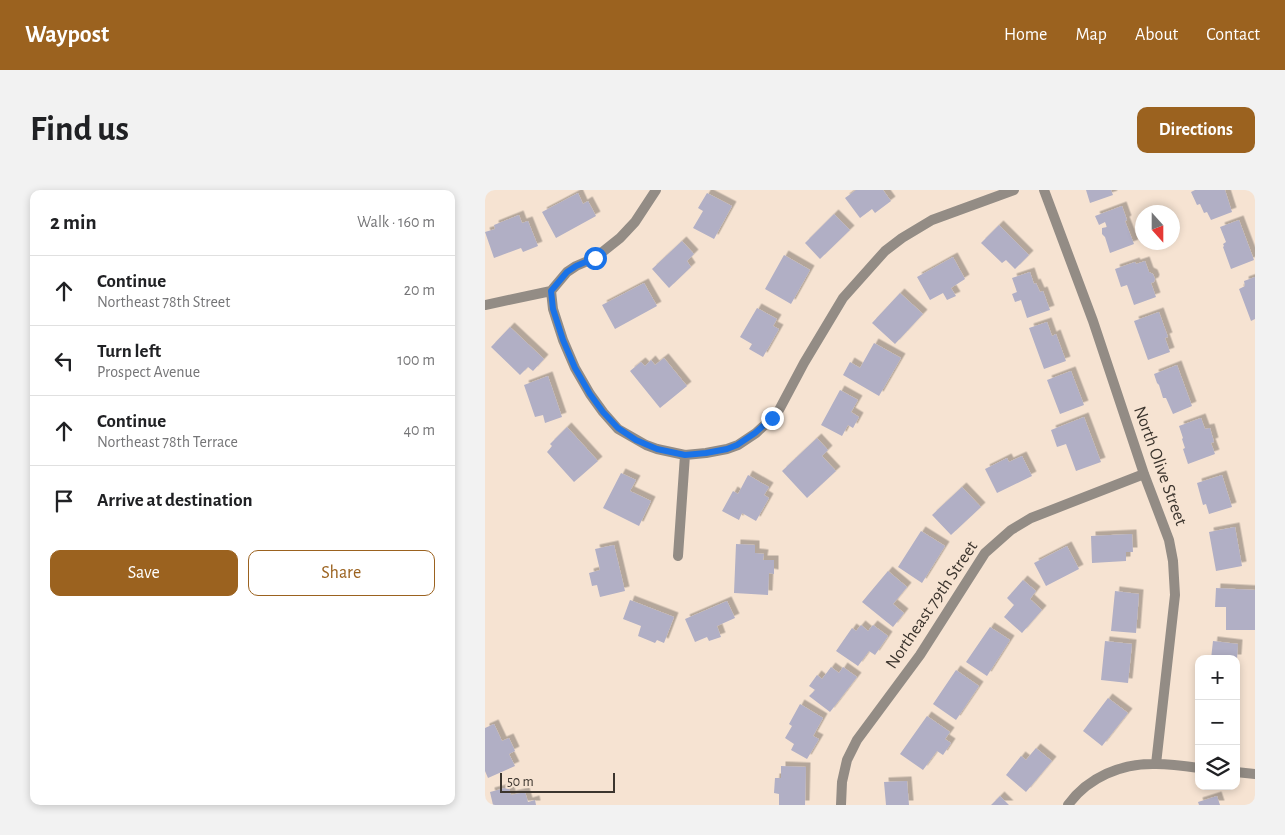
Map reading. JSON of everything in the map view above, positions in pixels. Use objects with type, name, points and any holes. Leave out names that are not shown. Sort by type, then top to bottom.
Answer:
[{"type":"street","points":[[485,305],[551,291],[567,272],[595,258],[620,238],[635,222],[656,190]]},
{"type":"street","points":[[551,291],[553,309],[575,368],[590,394],[618,428],[636,440],[657,449],[685,455],[706,453],[732,447],[755,433],[772,418],[779,410],[843,298],[885,252],[902,238],[932,220],[1014,190]]},
{"type":"street","name":"North Olive Street","points":[[1044,190],[1093,322],[1144,474],[1169,540],[1173,561],[1175,595],[1156,764]]},
{"type":"street","points":[[678,556],[685,455]]},
{"type":"street","name":"Northeast 79th Street","points":[[841,805],[841,793],[847,760],[857,740],[920,655],[985,553],[1011,530],[1031,518],[1144,474]]},
{"type":"street","points":[[1068,805],[1089,784],[1117,769],[1128,766],[1156,764],[1195,768]]},
{"type":"street","points":[[1240,772],[1255,774]]},
{"type":"building","points":[[856,190],[883,190],[891,201],[875,213],[872,209],[860,218],[845,198]]},
{"type":"building","points":[[1086,190],[1111,190],[1113,195],[1090,203]]},
{"type":"building","points":[[1195,190],[1225,190],[1232,212],[1211,220],[1207,212],[1204,213],[1200,204],[1197,205],[1191,192]]},
{"type":"building","points":[[578,193],[583,204],[588,201],[596,216],[556,238],[542,212]]},
{"type":"building","points":[[707,193],[732,206],[714,239],[693,228],[703,211],[698,208]]},
{"type":"building","points":[[1122,206],[1127,220],[1125,221],[1134,244],[1110,253],[1105,237],[1102,234],[1102,228],[1107,227],[1105,222],[1099,225],[1095,216]]},
{"type":"building","points":[[834,214],[850,230],[820,259],[805,243]]},
{"type":"building","points":[[519,215],[522,223],[528,221],[538,246],[523,252],[521,248],[494,258],[485,232],[495,229],[494,225]]},
{"type":"building","points":[[1239,220],[1254,260],[1231,269],[1223,247],[1223,244],[1226,242],[1220,227]]},
{"type":"building","points":[[999,225],[1029,255],[1015,269],[1006,260],[1002,263],[981,243]]},
{"type":"building","points":[[682,241],[694,254],[687,261],[691,267],[669,288],[652,269]]},
{"type":"building","points":[[784,255],[810,270],[791,304],[765,289]]},
{"type":"building","points":[[953,257],[965,279],[951,288],[956,296],[947,300],[943,293],[930,300],[917,277]]},
{"type":"building","points":[[1145,261],[1149,272],[1153,274],[1155,279],[1151,283],[1156,297],[1134,305],[1127,285],[1121,287],[1115,269],[1135,262],[1136,264]]},
{"type":"building","points":[[1030,272],[1034,284],[1036,283],[1040,292],[1043,291],[1050,310],[1027,318],[1021,300],[1015,302],[1012,294],[1017,292],[1012,278]]},
{"type":"building","points":[[1255,277],[1255,319],[1251,321],[1239,289],[1245,286],[1244,281]]},
{"type":"building","points":[[644,283],[657,306],[615,329],[602,305]]},
{"type":"building","points":[[900,293],[923,314],[895,344],[872,323]]},
{"type":"building","points":[[757,308],[777,319],[773,326],[779,329],[763,357],[749,349],[752,344],[740,337]]},
{"type":"building","points":[[1159,312],[1168,337],[1165,338],[1170,352],[1148,360],[1134,321]]},
{"type":"building","points":[[1047,322],[1052,336],[1056,334],[1066,361],[1044,369],[1029,328]]},
{"type":"building","points":[[510,327],[544,359],[533,371],[528,367],[520,375],[491,347]]},
{"type":"building","points":[[874,343],[901,358],[879,396],[843,375],[850,362],[860,368]]},
{"type":"building","points":[[664,358],[687,386],[660,408],[630,371],[641,362],[645,366],[651,360],[655,365]]},
{"type":"building","points":[[1177,365],[1192,406],[1173,414],[1166,398],[1163,398],[1154,374]]},
{"type":"building","points":[[1071,371],[1084,405],[1060,414],[1047,380]]},
{"type":"building","points":[[548,376],[562,417],[545,423],[543,415],[535,417],[524,385]]},
{"type":"building","points":[[840,390],[858,400],[851,412],[859,417],[853,428],[848,425],[842,436],[821,425]]},
{"type":"building","points":[[1084,417],[1101,462],[1076,471],[1066,444],[1057,447],[1051,430]]},
{"type":"building","points":[[1201,418],[1205,429],[1210,428],[1214,442],[1211,443],[1215,454],[1188,464],[1179,426]]},
{"type":"building","points":[[567,427],[598,461],[574,482],[547,452],[552,446],[550,444]]},
{"type":"building","points":[[817,438],[828,450],[822,456],[836,471],[807,498],[782,471]]},
{"type":"building","points":[[1022,456],[1032,476],[997,493],[985,469],[1007,458],[1009,462]]},
{"type":"building","points":[[621,473],[636,480],[630,491],[651,501],[639,526],[603,508]]},
{"type":"building","points":[[748,475],[769,487],[764,495],[769,498],[756,521],[742,513],[739,520],[722,511],[733,491],[738,494]]},
{"type":"building","points":[[1222,475],[1232,507],[1209,514],[1206,504],[1203,505],[1197,483]]},
{"type":"building","points":[[962,487],[981,507],[951,535],[932,515]]},
{"type":"building","points":[[1235,527],[1242,566],[1216,571],[1209,532]]},
{"type":"building","points":[[921,531],[945,546],[922,583],[898,567]]},
{"type":"building","points":[[1132,534],[1133,552],[1126,552],[1126,561],[1092,563],[1091,536]]},
{"type":"building","points":[[736,544],[755,545],[755,553],[764,554],[763,560],[774,560],[774,574],[769,573],[768,595],[734,593]]},
{"type":"building","points":[[614,545],[625,591],[600,597],[597,585],[592,586],[589,573],[600,570],[595,549]]},
{"type":"building","points":[[1067,546],[1079,569],[1046,586],[1034,563]]},
{"type":"building","points":[[888,571],[907,587],[893,604],[904,613],[893,627],[862,602]]},
{"type":"building","points":[[1023,580],[1036,591],[1030,599],[1042,610],[1022,633],[1004,617],[1014,605],[1007,598]]},
{"type":"building","points":[[1216,588],[1255,590],[1255,630],[1226,630],[1226,607],[1215,607]]},
{"type":"building","points":[[1115,591],[1139,594],[1136,633],[1111,631]]},
{"type":"building","points":[[630,600],[674,617],[664,643],[657,640],[655,643],[638,636],[641,626],[623,619]]},
{"type":"building","points":[[727,601],[735,618],[717,626],[721,637],[709,641],[707,637],[695,642],[685,619]]},
{"type":"building","points":[[861,625],[868,631],[873,625],[888,636],[875,655],[869,651],[858,666],[836,651],[852,628],[856,631]]},
{"type":"building","points":[[990,627],[1010,640],[987,676],[966,662]]},
{"type":"building","points":[[1105,641],[1132,644],[1128,683],[1101,680]]},
{"type":"building","points":[[1213,641],[1238,644],[1237,655],[1211,655]]},
{"type":"building","points":[[831,667],[839,673],[843,667],[857,677],[830,712],[809,696],[815,690],[809,686],[817,675],[822,679]]},
{"type":"building","points":[[956,670],[979,686],[956,720],[933,704]]},
{"type":"building","points":[[1108,698],[1128,713],[1102,746],[1083,731]]},
{"type":"building","points":[[800,704],[823,718],[813,736],[819,739],[807,759],[791,750],[794,744],[785,738],[792,726],[789,724]]},
{"type":"building","points":[[927,716],[950,732],[945,739],[951,743],[943,755],[937,751],[923,770],[900,754]]},
{"type":"building","points":[[494,724],[502,741],[509,738],[515,751],[509,754],[515,766],[488,778],[485,771],[485,728]]},
{"type":"building","points":[[1036,748],[1052,761],[1026,792],[1006,775],[1021,756],[1026,760]]},
{"type":"building","points":[[781,766],[806,767],[805,805],[779,805],[779,794],[774,793],[775,778],[781,778]]},
{"type":"building","points":[[907,781],[909,805],[886,805],[884,782]]},
{"type":"building","points":[[509,787],[511,795],[525,792],[528,802],[535,800],[536,805],[493,805],[490,792]]},
{"type":"building","points":[[1000,796],[1009,805],[991,805]]},
{"type":"building","points":[[1217,796],[1220,805],[1199,805],[1198,802]]},
{"type":"route","points":[[595,258],[567,272],[551,291],[553,309],[575,368],[590,394],[618,428],[646,445],[685,455],[727,449],[737,445],[772,418]]}]
